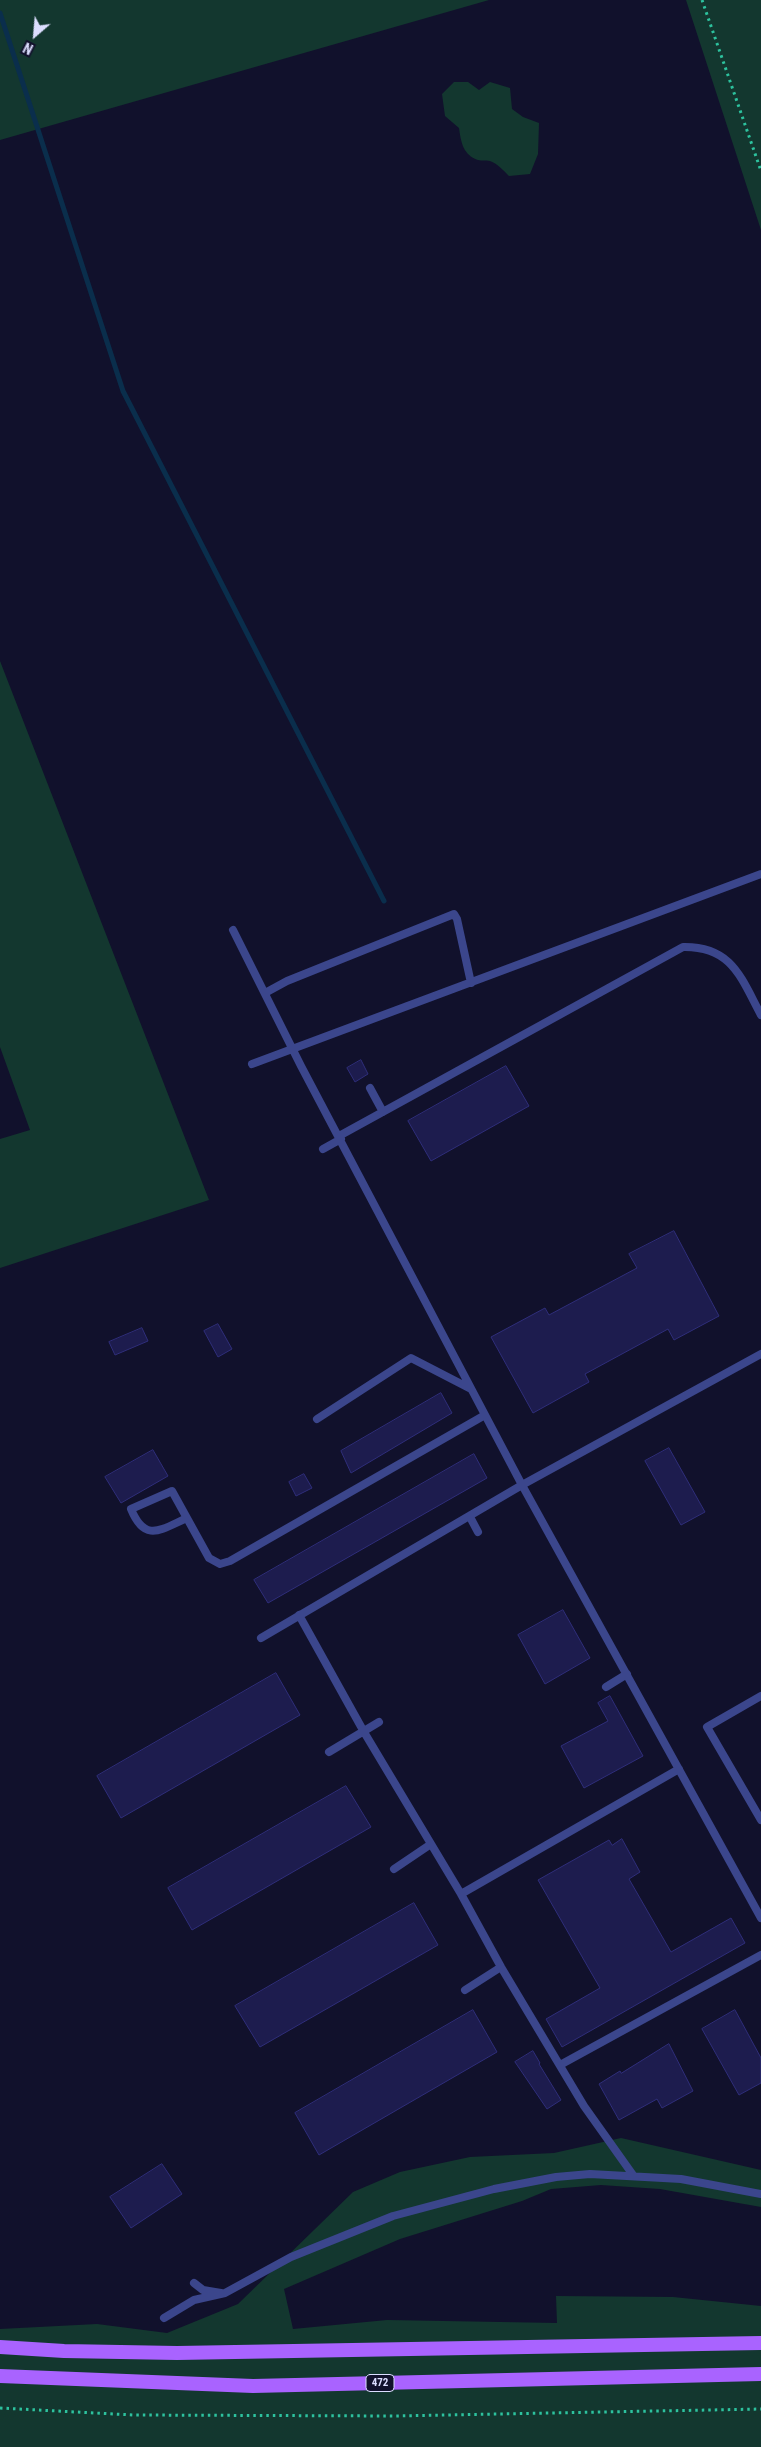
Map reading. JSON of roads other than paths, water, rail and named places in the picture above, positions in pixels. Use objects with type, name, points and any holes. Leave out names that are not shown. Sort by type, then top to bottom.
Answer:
[{"type":"main road","points":[[0,2347],[64,2351],[177,2353],[761,2343]]},
{"type":"main road","name":"472","points":[[0,2376],[253,2386],[761,2374]]},
{"type":"lane","points":[[252,1064],[761,874]]},
{"type":"lane","points":[[265,993],[287,981],[454,914],[457,919],[470,983]]},
{"type":"lane","points":[[233,930],[522,1485],[761,1918]]},
{"type":"lane","points":[[323,1149],[383,1112],[683,947],[698,947],[712,950],[724,958],[735,968],[761,1015]]},
{"type":"lane","points":[[370,1088],[383,1112]]},
{"type":"lane","points":[[261,1638],[522,1485],[761,1354]]},
{"type":"lane","points":[[317,1419],[411,1358],[472,1390]]},
{"type":"lane","points":[[187,1518],[160,1530],[144,1530],[139,1526],[131,1509],[172,1491],[187,1518],[209,1558],[220,1564],[230,1561],[485,1415]]},
{"type":"lane","points":[[470,1517],[478,1532]]},
{"type":"lane","points":[[299,1615],[364,1732],[461,1894],[501,1967],[584,2106],[633,2175]]},
{"type":"lane","points":[[606,1687],[627,1674]]},
{"type":"lane","points":[[761,1696],[707,1727],[761,1820]]},
{"type":"lane","points":[[329,1752],[379,1722]]},
{"type":"lane","points":[[461,1894],[679,1769]]},
{"type":"lane","points":[[394,1869],[431,1844]]},
{"type":"lane","points":[[560,2065],[761,1955]]},
{"type":"lane","points":[[465,1990],[501,1967]]},
{"type":"lane","points":[[164,2318],[194,2300],[226,2293],[291,2257],[394,2216],[435,2203],[556,2176],[590,2174],[633,2175],[681,2179],[761,2194]]},
{"type":"lane","points":[[194,2283],[203,2290],[226,2293]]},
{"type":"waterway","points":[[0,13],[123,391],[384,901]]}]
